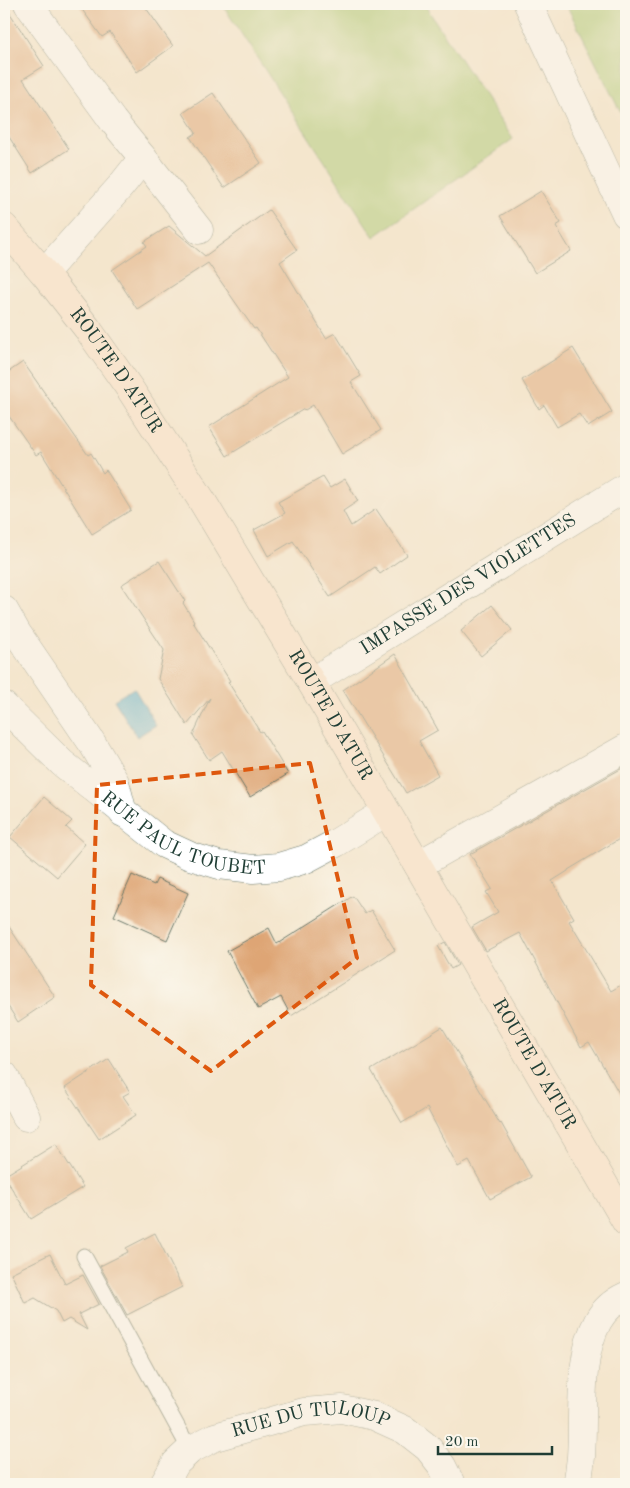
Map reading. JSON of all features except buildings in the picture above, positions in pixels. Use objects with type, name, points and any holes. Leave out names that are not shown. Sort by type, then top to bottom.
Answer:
[{"type":"main road","name":"ROUTE D'ATUR","points":[[4,227],[44,273],[87,328],[130,389],[201,498],[311,682],[626,1222]]},
{"type":"street","points":[[28,4],[113,121],[200,230]]},
{"type":"street","points":[[528,4],[626,214]]},
{"type":"street","points":[[44,273],[143,158]]},
{"type":"street","name":"IMPASSE DES VIOLETTES","points":[[311,682],[626,487]]},
{"type":"street","points":[[4,610],[17,633],[92,743],[115,782],[123,812]]},
{"type":"street","name":"RUE PAUL TOUBET","points":[[4,706],[62,763],[164,844],[190,856],[219,865],[253,869],[279,867],[306,859],[336,844],[386,812]]},
{"type":"street","points":[[418,865],[626,748]]},
{"type":"street","points":[[4,1075],[26,1117]]},
{"type":"street","points":[[577,1484],[581,1458],[582,1390],[590,1339],[598,1319],[615,1302],[626,1296]]},
{"type":"street","name":"RUE DU TULOUP","points":[[164,1484],[176,1463],[190,1450],[216,1437],[304,1412],[342,1409],[374,1416],[405,1430],[428,1448],[442,1466],[451,1484]]},
{"type":"lane","points":[[84,1256],[190,1450]]},
{"type":"highlighted area","points":[[310,763],[357,958],[211,1071],[91,985],[97,785]]},
{"type":"green space","points":[[222,4],[424,4],[513,139],[374,237]]},
{"type":"green space","points":[[566,4],[626,4],[626,123]]},
{"type":"water","points":[[134,688],[156,725],[137,737],[114,700]]}]
